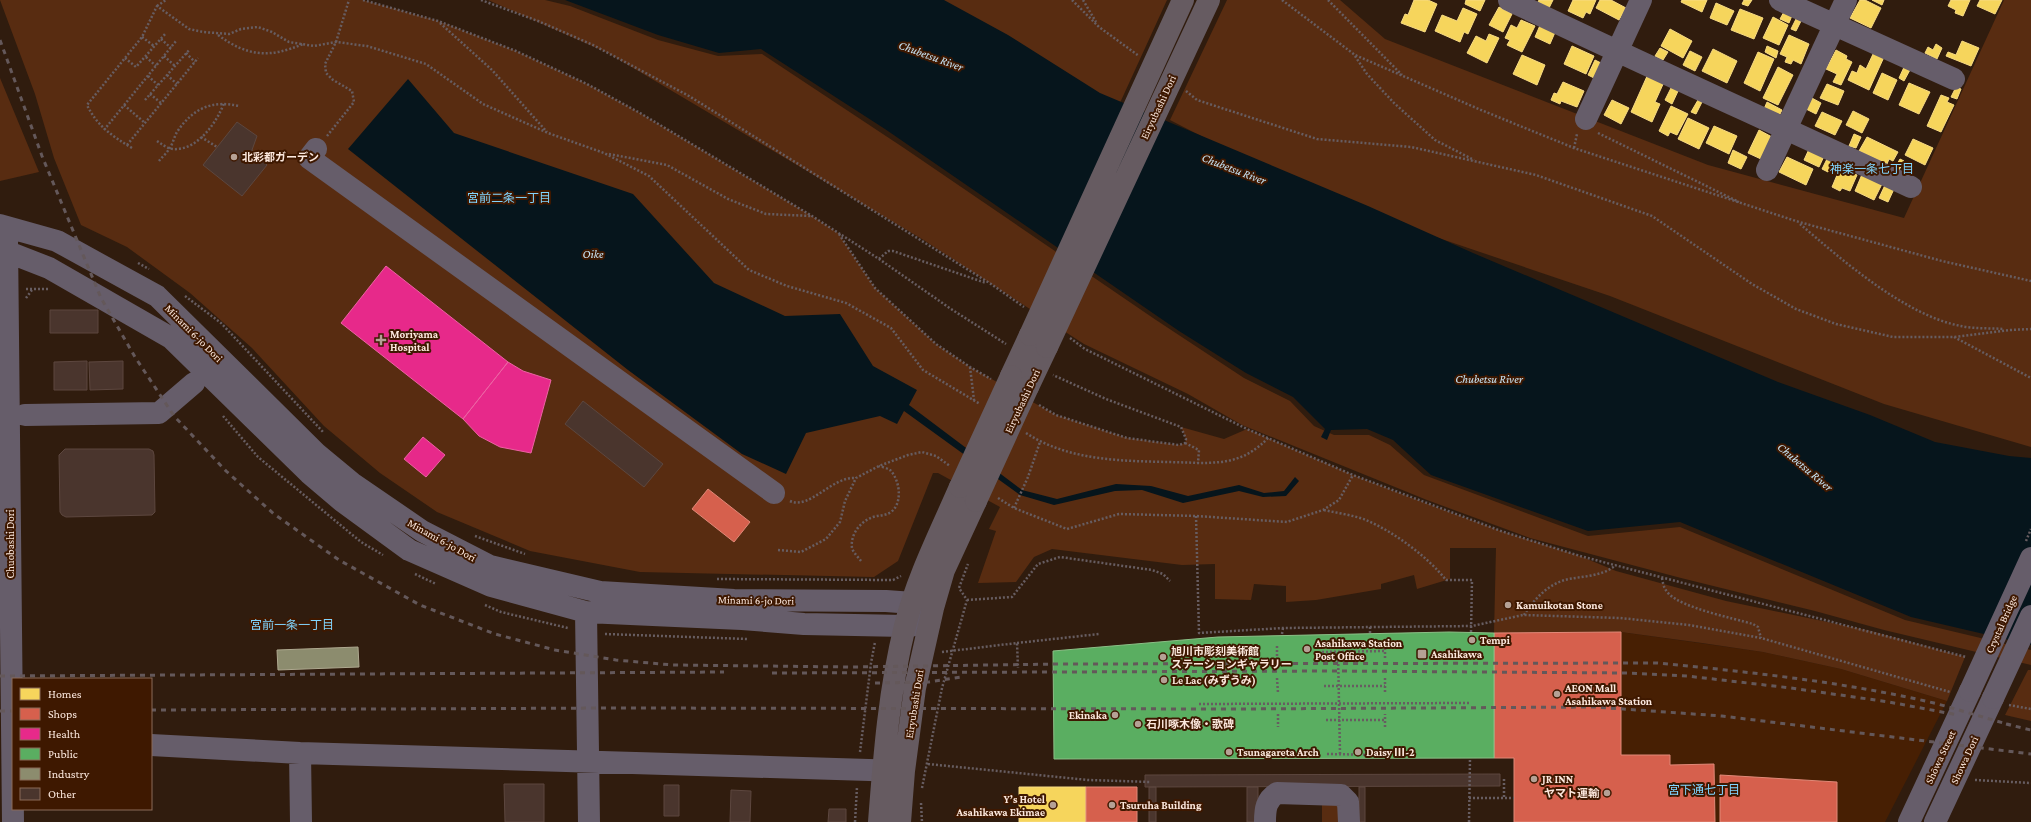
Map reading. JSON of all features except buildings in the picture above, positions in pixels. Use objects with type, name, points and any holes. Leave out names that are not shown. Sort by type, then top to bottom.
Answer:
[{"type":"main road","name":"Eiryubashi Dori","points":[[879,822],[915,688],[925,612],[944,570],[971,488],[1034,350],[1183,0]]},
{"type":"main road","name":"Eiryubashi Dori","points":[[1034,350],[1208,0]]},
{"type":"main road","name":"Eiryubashi Dori","points":[[900,822],[893,771],[893,690],[905,626],[925,612]]},
{"type":"street","points":[[1509,0],[1617,52],[1911,187]]},
{"type":"street","points":[[1583,123],[1641,0]]},
{"type":"street","points":[[1780,0],[1954,79]]},
{"type":"street","points":[[1767,170],[1785,128],[1846,0]]},
{"type":"street","points":[[316,149],[309,158],[774,493]]},
{"type":"street","name":"Chuobashi Dori","points":[[3,238],[5,576],[8,738],[12,805]]},
{"type":"street","name":"Minami 6-jo Dori","points":[[3,238],[58,241],[157,296],[317,454],[352,483],[422,531],[490,566],[600,592],[734,600],[886,601],[925,612]]},
{"type":"street","name":"Minami 6-jo Dori","points":[[3,238],[55,271],[171,338],[309,473],[342,501],[409,550],[491,586],[586,612],[742,619],[804,624],[880,624],[905,626]]},
{"type":"street","points":[[26,415],[159,413],[194,384]]},
{"type":"street","name":"Crystal Bridge","points":[[1961,692],[2031,558]]},
{"type":"street","points":[[586,612],[589,822]]},
{"type":"street","points":[[1998,701],[2031,616]]},
{"type":"street","name":"Shōwa Street","points":[[1909,822],[1961,692]]},
{"type":"street","name":"Showa Dori","points":[[1935,822],[1998,701]]},
{"type":"street","points":[[152,745],[300,753],[893,771]]},
{"type":"street","points":[[300,753],[301,822]]},
{"type":"street","points":[[1265,822],[1269,798],[1277,793],[1341,795],[1348,802],[1349,822]]},
{"type":"street","name":"Chuobashi Dori","points":[[12,810],[13,822]]},
{"type":"path","points":[[132,148],[104,130],[87,105],[142,37],[157,6],[166,0]]},
{"type":"path","points":[[316,149],[354,102],[352,91],[334,80],[326,73],[325,64],[336,42],[348,0]]},
{"type":"path","points":[[363,0],[438,21],[516,51],[587,84],[640,113],[812,216],[879,259],[950,310],[1034,350],[1106,398],[1181,426]]},
{"type":"path","points":[[481,0],[538,21],[593,45],[690,96],[992,284],[1029,310]]},
{"type":"path","points":[[1072,0],[1099,27],[1142,59]]},
{"type":"path","points":[[1083,0],[1099,27]]},
{"type":"path","points":[[1282,0],[1355,55],[1481,110],[1574,148],[1798,222],[1942,261],[2031,281]]},
{"type":"path","points":[[1328,0],[1404,77]]},
{"type":"path","points":[[157,6],[189,29],[218,35],[229,34],[241,29],[258,27],[272,32],[288,42],[314,46],[336,42],[367,46],[426,64],[483,104],[548,134],[604,153],[667,165],[728,199],[766,214],[812,216]]},
{"type":"path","points":[[438,21],[492,70],[548,134]]},
{"type":"path","points":[[125,58],[136,67],[166,33]]},
{"type":"path","points":[[218,35],[231,45],[256,53],[273,54],[304,44]]},
{"type":"path","points":[[142,37],[154,46]]},
{"type":"path","points":[[161,39],[171,48]]},
{"type":"path","points":[[104,130],[176,41]]},
{"type":"path","points":[[145,100],[190,50]]},
{"type":"path","points":[[186,53],[195,62]]},
{"type":"path","points":[[1355,55],[1367,74],[1388,98],[1435,140],[1478,162]]},
{"type":"path","points":[[146,56],[156,66]]},
{"type":"path","points":[[164,56],[175,66]]},
{"type":"path","points":[[127,145],[198,58]]},
{"type":"path","points":[[167,75],[177,84]]},
{"type":"path","points":[[148,76],[158,85]]},
{"type":"path","points":[[1185,91],[1197,100],[1317,139],[1411,147],[1478,162],[1536,176],[1652,216],[1752,284],[1796,309],[1836,324],[1893,337],[1954,337],[2031,329]]},
{"type":"path","points":[[150,94],[161,103]]},
{"type":"path","points":[[159,161],[170,149],[176,133],[185,122],[197,112],[210,105],[224,103],[239,106]]},
{"type":"path","points":[[157,141],[170,149],[177,149],[193,144],[215,120],[224,103]]},
{"type":"path","points":[[124,105],[145,123]]},
{"type":"path","points":[[1574,148],[1583,123],[1586,124],[1591,130],[1747,206]]},
{"type":"path","points":[[201,137],[217,147]]},
{"type":"path","points":[[604,153],[649,176],[749,270],[787,286],[846,303],[891,328],[923,370],[981,405]]},
{"type":"path","points":[[1798,222],[1836,255],[1904,304],[1930,316],[1961,326],[2010,330]]},
{"type":"path","points":[[879,259],[884,254],[893,251],[992,284]]},
{"type":"path","points":[[134,260],[153,272]]},
{"type":"path","points":[[24,301],[32,290]]},
{"type":"path","points":[[184,295],[221,323],[326,435]]},
{"type":"path","points":[[1066,336],[1085,349],[1247,429],[1353,475],[1501,532],[1580,556],[1662,578],[1972,658]]},
{"type":"path","points":[[1954,337],[2031,378]]},
{"type":"path","points":[[970,367],[974,401]]},
{"type":"path","points":[[1020,430],[1040,442],[1064,452],[1089,458],[1198,463],[1216,463],[1239,458],[1257,450],[1269,438]]},
{"type":"path","points":[[1014,508],[1028,477],[1040,442]]},
{"type":"path","points":[[1185,443],[1199,450],[1198,463]]},
{"type":"path","points":[[774,493],[793,502],[808,501],[835,482],[848,477],[856,478],[879,466],[908,455],[922,452],[936,456],[971,488],[1014,508],[1067,529],[1119,514],[1196,516],[1287,522],[1323,510],[1339,500],[1353,475]]},
{"type":"path","points":[[861,561],[852,549],[854,534],[858,527],[865,520],[883,516],[892,511],[897,504],[899,492],[896,480],[889,469],[879,466]]},
{"type":"path","points":[[778,550],[801,552],[826,539],[840,522],[845,501],[856,478]]},
{"type":"path","points":[[1323,510],[1365,520],[1406,543],[1439,571],[1446,580],[1472,580],[1471,632]]},
{"type":"path","points":[[1196,516],[1199,633],[1283,628],[1472,626],[1523,615],[1620,618],[1689,625],[1761,638],[1961,692]]},
{"type":"path","points":[[474,536],[526,555]]},
{"type":"path","points":[[921,793],[928,764],[935,719],[967,600],[1012,597],[1038,564],[1060,557],[1152,570],[1163,574],[1170,581]]},
{"type":"path","points":[[1523,615],[1540,595],[1555,584],[1568,579],[1606,572],[1616,565]]},
{"type":"path","points":[[1662,578],[1663,587],[1670,596],[1694,607],[1753,624],[1758,627],[1761,638]]},
{"type":"path","points":[[715,579],[892,580],[886,601]]},
{"type":"path","points":[[855,822],[858,770],[871,663],[880,624]]},
{"type":"path","points":[[1370,627],[1370,633]]},
{"type":"path","points":[[1282,634],[1283,628]]},
{"type":"path","points":[[952,652],[1099,634]]},
{"type":"path","points":[[1017,643],[1018,668]]},
{"type":"path","points":[[1277,646],[1277,658]]},
{"type":"path","points":[[1385,646],[1385,658]]},
{"type":"path","points":[[1322,652],[1385,651]]},
{"type":"path","points":[[1338,652],[1340,754]]},
{"type":"path","points":[[1277,678],[1278,693]]},
{"type":"path","points":[[1385,678],[1385,694]]},
{"type":"path","points":[[1324,686],[1384,686]]},
{"type":"path","points":[[1998,701],[2031,709]]},
{"type":"path","points":[[1199,704],[1470,703]]},
{"type":"path","points":[[1278,714],[1278,727]]},
{"type":"path","points":[[1384,727],[1385,714]]},
{"type":"path","points":[[1326,720],[1384,720]]},
{"type":"path","points":[[1279,750],[1279,756]]},
{"type":"path","points":[[1327,754],[1384,755],[1384,750]]},
{"type":"path","points":[[1469,822],[1470,758]]},
{"type":"path","points":[[928,764],[1088,780],[1151,782]]},
{"type":"path","points":[[1504,779],[1504,798]]},
{"type":"path","points":[[1969,780],[2031,783]]},
{"type":"path","points":[[1470,798],[1514,798]]},
{"type":"path","points":[[921,800],[922,822]]},
{"type":"shaded area","points":[[0,0],[363,0],[438,21],[516,51],[587,84],[640,113],[812,216],[838,233],[875,288],[936,344],[970,367],[1056,415],[1127,438],[1179,445],[1185,443],[1186,439],[1181,427],[1224,439],[1247,429],[1353,475],[1428,504],[1501,531],[1580,556],[1616,571],[1726,601],[1871,631],[1965,657],[1947,701],[1841,669],[1763,652],[1621,632],[1494,633],[1496,548],[1450,548],[1450,579],[1417,589],[1414,575],[1381,584],[1381,589],[1316,600],[1286,602],[1286,586],[1254,584],[1251,600],[1215,599],[1215,564],[1182,565],[1052,549],[1034,557],[1016,582],[978,583],[996,531],[989,529],[1000,507],[938,473],[933,473],[898,561],[874,577],[640,572],[530,551],[437,512],[380,473],[324,426],[252,348],[190,293],[127,247],[81,225],[54,158],[35,94]]},
{"type":"shaded area","points":[[488,0],[545,0],[570,6],[658,40],[718,56],[762,54],[904,148],[1156,320],[1244,378],[1290,401],[1314,426],[1334,435],[1369,435],[1390,445],[1424,475],[1588,536],[1680,527],[1905,620],[2031,650],[2031,665],[1884,630],[1530,538],[1427,500],[1242,425],[1188,394],[1084,344],[922,239],[608,53]]},
{"type":"shaded area","points":[[936,0],[1167,0],[1119,105]]},
{"type":"shaded area","points":[[1227,0],[1340,0],[1385,39],[1708,165],[1904,218],[2004,0],[2031,0],[2031,447],[1884,404],[1610,296],[1415,230],[1271,172],[1170,120]]},
{"type":"shaded area","points":[[0,78],[39,172],[0,181]]},
{"type":"shaded area","points":[[1621,632],[1763,652],[1841,669],[1947,701],[1885,822],[1514,822],[1514,758],[1494,758],[1494,633]]},
{"type":"shaded area","points":[[2028,670],[2031,670],[2031,721],[2005,715]]},
{"type":"shaded area","points":[[1338,801],[1343,822],[1322,822],[1322,805]]},
{"type":"water","name":"Chubetsu River","points":[[565,0],[944,0],[1008,35],[1100,93],[1778,382],[1870,415],[1935,442],[2009,456],[2031,458],[2031,645],[1911,617],[1680,522],[1588,531],[1431,475],[1393,440],[1367,429],[1331,430],[1327,440],[1321,437],[1325,429],[1293,397],[1246,373],[1179,331],[885,129],[761,49],[719,53],[658,35]]},
{"type":"water","name":"Oike","points":[[408,79],[454,133],[633,194],[714,283],[785,316],[840,314],[873,366],[917,390],[909,405],[1022,490],[1057,499],[1116,484],[1151,486],[1188,496],[1239,485],[1264,493],[1284,491],[1295,477],[1299,481],[1286,496],[1263,497],[1239,491],[1183,503],[1142,490],[1115,491],[1054,505],[1020,495],[904,411],[897,424],[880,416],[806,433],[786,474],[742,454],[628,370],[348,149]]},
{"type":"railway","points":[[0,40],[42,156],[101,298],[135,357],[174,416],[226,471],[274,514],[339,560],[420,605],[495,634],[555,650],[616,660],[673,665],[851,667],[1061,664],[1657,663],[1762,674],[1866,689],[1934,703],[2011,725]]},
{"type":"railway","points":[[772,673],[1333,671],[1628,673],[1687,676],[1791,688],[1889,702],[1958,715]]},
{"type":"railway","points":[[0,676],[724,672]]},
{"type":"railway","points":[[875,683],[929,682],[962,677]]},
{"type":"railway","points":[[152,710],[614,708],[1238,709],[1595,707],[1722,716],[2031,754]]},
{"type":"railway","points":[[0,711],[12,711]]},
{"type":"railway","points":[[2006,724],[2031,730]]},
{"type":"place","name":"北彩都ガーデン","points":[[234,157]]},
{"type":"place","name":"Moriyama Hospital","points":[[381,340]]},
{"type":"place","name":"Kamuikotan Stone","points":[[1508,605]]},
{"type":"place","name":"Tempi","points":[[1472,640]]},
{"type":"place","name":"Asahikawa Station Post Office","points":[[1307,649]]},
{"type":"place","name":"Asahikawa","points":[[1422,654]]},
{"type":"place","name":"旭川市彫刻美術館 ステーションギャラリー","points":[[1163,657]]},
{"type":"place","name":"Le Lac (みずうみ)","points":[[1164,680]]},
{"type":"place","name":"AEON Mall Asahikawa Station","points":[[1557,694]]},
{"type":"place","name":"Ekinaka","points":[[1115,715]]},
{"type":"place","name":"石川啄木像・歌碑","points":[[1138,724]]},
{"type":"place","name":"Tsunagareta Arch","points":[[1229,752]]},
{"type":"place","name":"Daisy Ⅲ-2","points":[[1358,752]]},
{"type":"place","name":"JR INN","points":[[1534,779]]},
{"type":"place","name":"ヤマト運輸","points":[[1607,793]]},
{"type":"place","name":"Y’s Hotel Asahikawa Ekimae","points":[[1053,805]]},
{"type":"place","name":"Tsuruha Building","points":[[1112,805]]},
{"type":"district","name":"神楽一条七丁目","points":[[1872,169]]},
{"type":"district","name":"宮前二条一丁目","points":[[509,198]]},
{"type":"district","name":"宮前一条一丁目","points":[[292,625]]},
{"type":"district","name":"宮下通七丁目","points":[[1704,790]]}]
